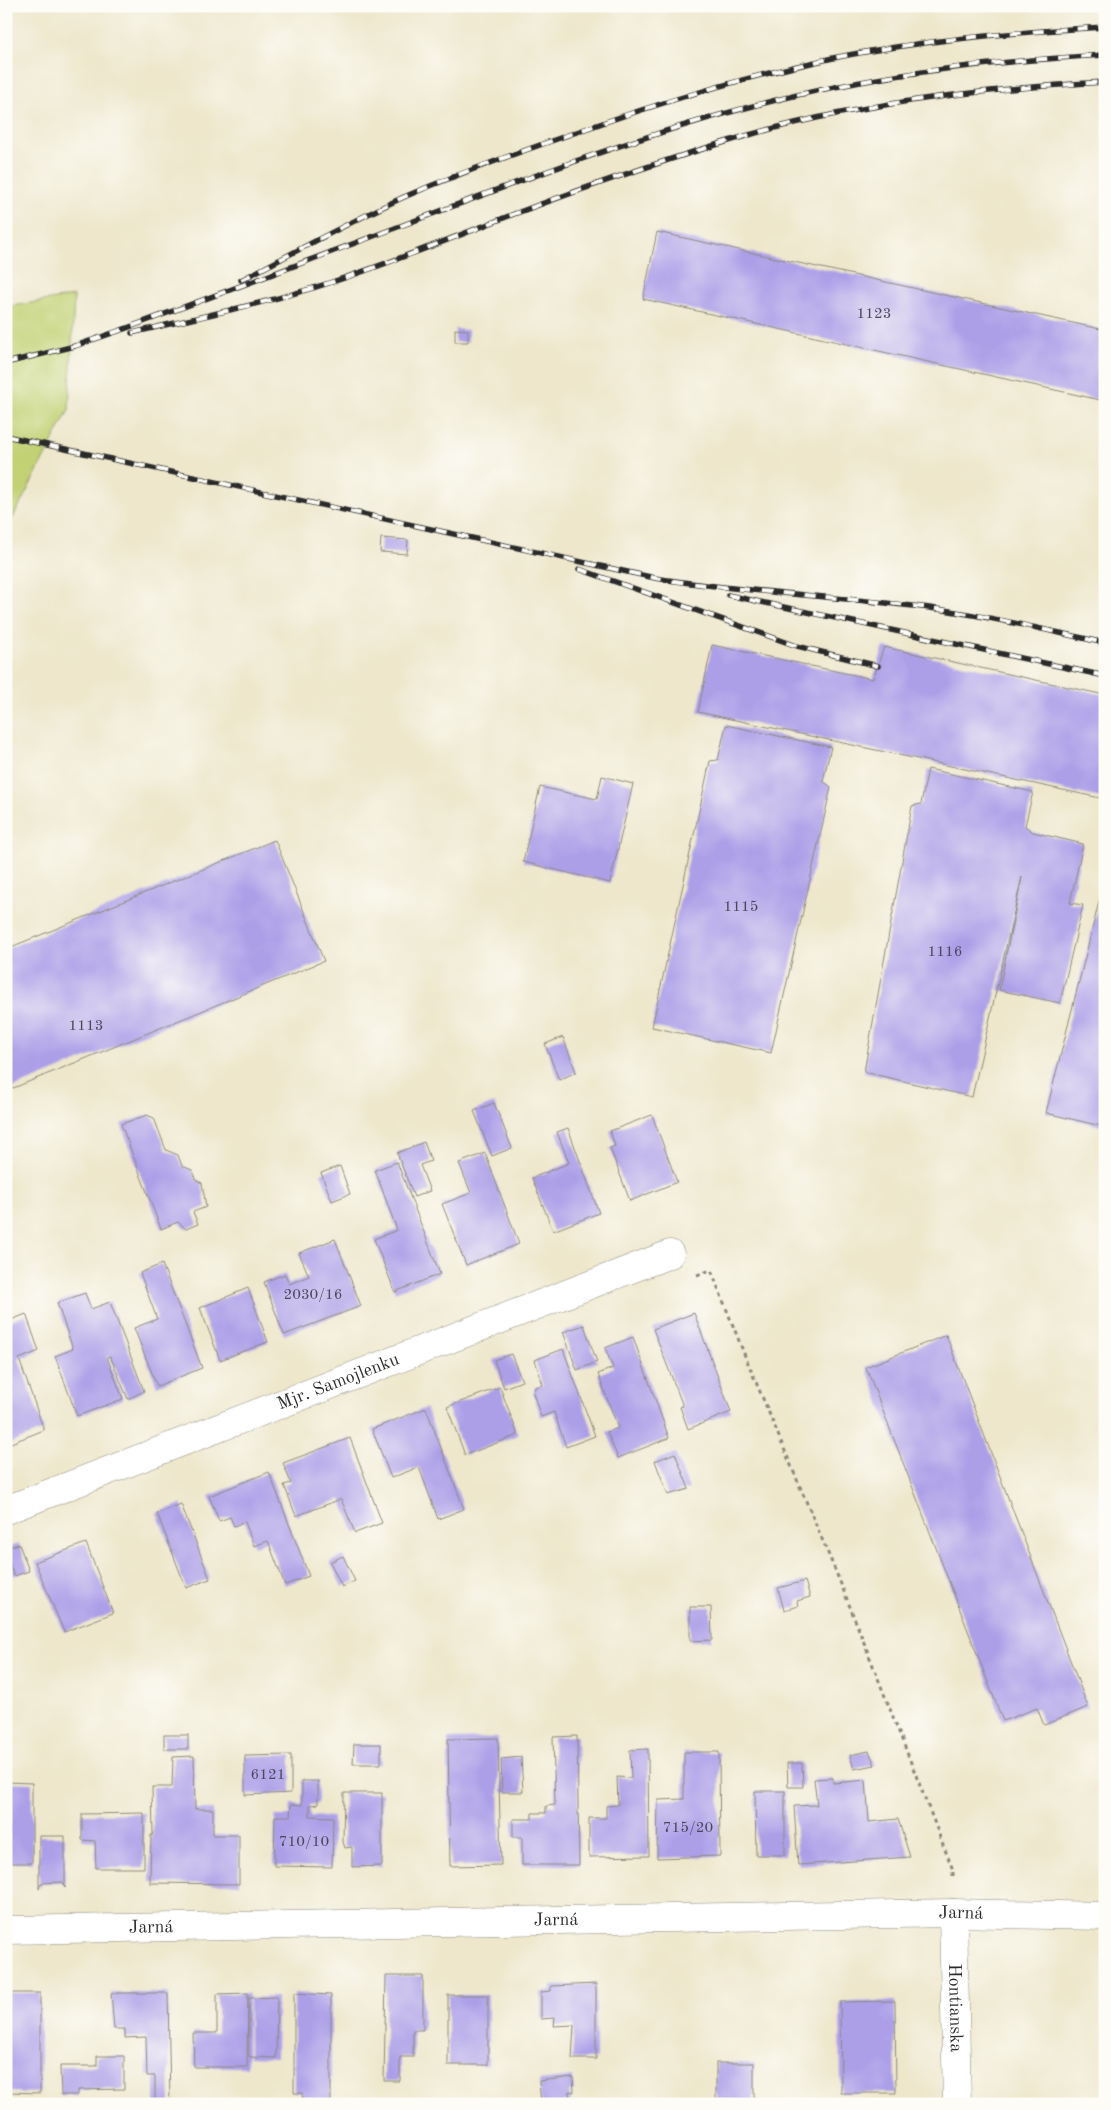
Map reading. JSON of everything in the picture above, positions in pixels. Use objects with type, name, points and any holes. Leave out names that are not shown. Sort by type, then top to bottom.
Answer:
[{"type":"street","name":"Mjr. Samojlenku","points":[[6,1510],[670,1254]]},
{"type":"street","name":"Jarná","points":[[6,1930],[953,1913],[1105,1916]]},
{"type":"street","name":"Hontianska","points":[[953,1913],[957,2104]]},
{"type":"path","points":[[690,1278],[711,1270],[843,1589],[953,1870],[953,1913]]},
{"type":"green space","points":[[74,296],[69,410],[6,531],[6,307]]},
{"type":"building","points":[[657,232],[1105,330],[1105,401],[643,299]]},
{"type":"building","points":[[455,329],[468,330],[468,342],[455,342]]},
{"type":"building","points":[[381,538],[408,540],[407,554],[380,552]]},
{"type":"building","points":[[712,645],[873,679],[884,647],[1105,695],[1105,799],[698,712]]},
{"type":"building","points":[[726,725],[831,747],[823,781],[831,787],[771,1053],[652,1027],[710,761],[718,760]]},
{"type":"building","points":[[928,769],[1033,792],[1025,826],[1033,832],[1083,844],[1070,903],[1083,905],[1060,1003],[999,990],[1022,877],[972,1097],[864,1072],[912,806],[921,804]]},
{"type":"building","points":[[602,776],[633,784],[610,883],[523,862],[540,787],[597,799]]},
{"type":"building","points":[[275,840],[324,961],[6,1091],[6,949]]},
{"type":"building","points":[[1105,883],[1105,1127],[1046,1113]]},
{"type":"building","points":[[563,1037],[576,1072],[559,1080],[545,1044]]},
{"type":"building","points":[[494,1103],[512,1148],[492,1156],[474,1111]]},
{"type":"building","points":[[147,1115],[154,1118],[166,1150],[178,1155],[182,1166],[192,1170],[196,1180],[202,1183],[206,1207],[193,1212],[198,1224],[186,1229],[178,1222],[161,1229],[121,1124]]},
{"type":"building","points":[[652,1115],[677,1182],[630,1201],[610,1148],[615,1146],[610,1131]]},
{"type":"building","points":[[568,1128],[599,1213],[553,1231],[532,1178],[569,1163],[557,1132]]},
{"type":"building","points":[[424,1142],[431,1161],[420,1165],[430,1191],[414,1197],[397,1153]]},
{"type":"building","points":[[485,1153],[519,1244],[466,1265],[442,1204],[471,1193],[459,1163]]},
{"type":"building","points":[[397,1162],[440,1274],[395,1292],[374,1239],[397,1230],[375,1170]]},
{"type":"building","points":[[340,1166],[350,1194],[332,1201],[321,1173]]},
{"type":"building","points":[[335,1239],[361,1306],[284,1335],[264,1282],[285,1274],[289,1284],[309,1276],[299,1253]]},
{"type":"building","points":[[162,1264],[202,1368],[157,1386],[134,1328],[157,1319],[140,1273]]},
{"type":"building","points":[[248,1288],[268,1342],[220,1360],[200,1308]]},
{"type":"building","points":[[85,1293],[91,1309],[110,1302],[144,1391],[128,1399],[110,1356],[107,1357],[123,1399],[77,1416],[55,1356],[73,1349],[57,1303]]},
{"type":"building","points":[[694,1313],[731,1412],[688,1429],[680,1407],[683,1406],[653,1329]]},
{"type":"building","points":[[26,1314],[39,1351],[19,1359],[44,1430],[6,1445],[6,1331],[10,1341],[12,1340],[6,1322]]},
{"type":"building","points":[[584,1325],[597,1362],[577,1370],[563,1332]]},
{"type":"building","points":[[946,1335],[1088,1707],[1044,1725],[1037,1708],[1003,1721],[866,1367]]},
{"type":"building","points":[[633,1337],[669,1438],[618,1458],[607,1432],[618,1428],[598,1374],[613,1368],[605,1348]]},
{"type":"building","points":[[563,1349],[595,1436],[566,1447],[554,1412],[541,1417],[533,1393],[535,1387],[543,1385],[535,1360]]},
{"type":"building","points":[[511,1354],[522,1381],[504,1388],[494,1360]]},
{"type":"building","points":[[500,1387],[518,1435],[465,1455],[447,1407]]},
{"type":"building","points":[[426,1408],[464,1509],[438,1519],[419,1467],[391,1478],[372,1429]]},
{"type":"building","points":[[350,1438],[382,1523],[355,1533],[341,1499],[296,1516],[284,1485],[291,1483],[283,1463]]},
{"type":"building","points":[[675,1453],[689,1489],[668,1495],[655,1461]]},
{"type":"building","points":[[269,1472],[309,1576],[285,1585],[268,1541],[254,1546],[245,1522],[234,1526],[230,1517],[219,1521],[209,1496]]},
{"type":"building","points":[[181,1504],[210,1579],[186,1588],[157,1513]]},
{"type":"building","points":[[86,1543],[113,1613],[64,1632],[35,1562]]},
{"type":"building","points":[[19,1544],[29,1571],[14,1576],[6,1556],[6,1548]]},
{"type":"building","points":[[343,1556],[355,1581],[342,1587],[330,1562]]},
{"type":"building","points":[[805,1581],[810,1597],[797,1601],[798,1606],[784,1610],[778,1588]]},
{"type":"building","points":[[690,1607],[711,1607],[712,1640],[690,1641]]},
{"type":"building","points":[[164,1735],[188,1735],[188,1749],[164,1749]]},
{"type":"building","points":[[577,1736],[579,1865],[522,1865],[522,1837],[513,1837],[513,1819],[532,1819],[532,1813],[546,1813],[546,1806],[555,1805],[553,1737]]},
{"type":"building","points":[[498,1738],[501,1865],[450,1866],[448,1739]]},
{"type":"building","points":[[354,1744],[381,1744],[381,1764],[353,1764]]},
{"type":"building","points":[[648,1749],[649,1856],[589,1857],[589,1818],[606,1818],[606,1806],[618,1805],[617,1777],[631,1778],[630,1750]]},
{"type":"building","points":[[869,1751],[875,1765],[854,1769],[850,1755]]},
{"type":"building","points":[[684,1752],[719,1752],[720,1856],[657,1858],[658,1800],[684,1799]]},
{"type":"building","points":[[291,1755],[291,1793],[245,1795],[245,1756]]},
{"type":"building","points":[[194,1756],[195,1809],[213,1809],[213,1835],[239,1835],[239,1884],[150,1883],[151,1835],[153,1835],[152,1787],[172,1787],[173,1757]]},
{"type":"building","points":[[521,1757],[523,1792],[502,1792],[501,1759]]},
{"type":"building","points":[[787,1763],[802,1763],[803,1787],[788,1787]]},
{"type":"building","points":[[833,1778],[833,1783],[866,1780],[869,1822],[898,1819],[910,1857],[798,1865],[794,1806],[817,1805],[814,1779]]},
{"type":"building","points":[[302,1781],[318,1781],[318,1804],[310,1805],[310,1816],[333,1817],[332,1867],[274,1866],[275,1816],[290,1816],[291,1804],[302,1805]]},
{"type":"building","points":[[6,1782],[32,1783],[32,1863],[6,1863]]},
{"type":"building","points":[[755,1791],[785,1791],[785,1855],[756,1855]]},
{"type":"building","points":[[344,1793],[382,1793],[382,1866],[352,1867],[352,1847],[345,1848],[343,1842]]},
{"type":"building","points":[[144,1813],[144,1868],[96,1868],[95,1841],[82,1840],[82,1814]]},
{"type":"building","points":[[39,1836],[65,1836],[65,1888],[63,1882],[41,1883],[39,1889]]},
{"type":"building","points":[[386,1976],[423,1976],[423,2030],[413,2030],[413,2057],[400,2057],[400,2081],[384,2081]]},
{"type":"building","points":[[596,1984],[596,2059],[572,2059],[574,2025],[554,2026],[555,2018],[541,2019],[541,1992],[551,1991],[551,1986]]},
{"type":"building","points":[[6,1993],[40,1993],[40,2093],[6,2092]]},
{"type":"building","points":[[111,1993],[168,1993],[170,2104],[155,2104],[155,2076],[147,2076],[146,2037],[125,2038],[125,2029],[114,2029]]},
{"type":"building","points":[[248,1993],[247,2067],[194,2067],[193,2033],[217,2033],[217,1994]]},
{"type":"building","points":[[294,1993],[331,1995],[331,2104],[303,2104],[302,2093],[294,2093]]},
{"type":"building","points":[[448,1995],[488,1995],[488,2065],[448,2065]]},
{"type":"building","points":[[277,1997],[276,2058],[249,2057],[249,1998]]},
{"type":"building","points":[[895,2001],[896,2093],[841,2093],[840,2002]]},
{"type":"building","points":[[97,2056],[124,2056],[124,2089],[78,2090],[78,2095],[61,2095],[60,2066],[97,2066]]},
{"type":"building","points":[[716,2063],[754,2063],[754,2104],[716,2104]]},
{"type":"building","points":[[573,2077],[574,2092],[569,2091],[570,2102],[541,2104],[539,2081]]},
{"type":"building","points":[[810,2101],[824,2102],[823,2104],[810,2104]]},
{"type":"railway","points":[[241,280],[322,237],[423,189],[480,166],[591,127],[694,94],[763,74],[833,58],[900,46],[1037,31],[1105,27]]},
{"type":"railway","points":[[6,363],[75,346],[585,158],[737,110],[788,97],[906,74],[1005,62],[1105,55]]},
{"type":"railway","points":[[132,333],[305,291],[398,259],[602,182],[749,135],[837,114],[926,99],[970,93],[1105,82]]},
{"type":"railway","points":[[6,436],[655,578],[958,612],[1105,643]]},
{"type":"railway","points":[[579,569],[797,646],[878,666]]},
{"type":"railway","points":[[728,595],[1105,676]]}]
